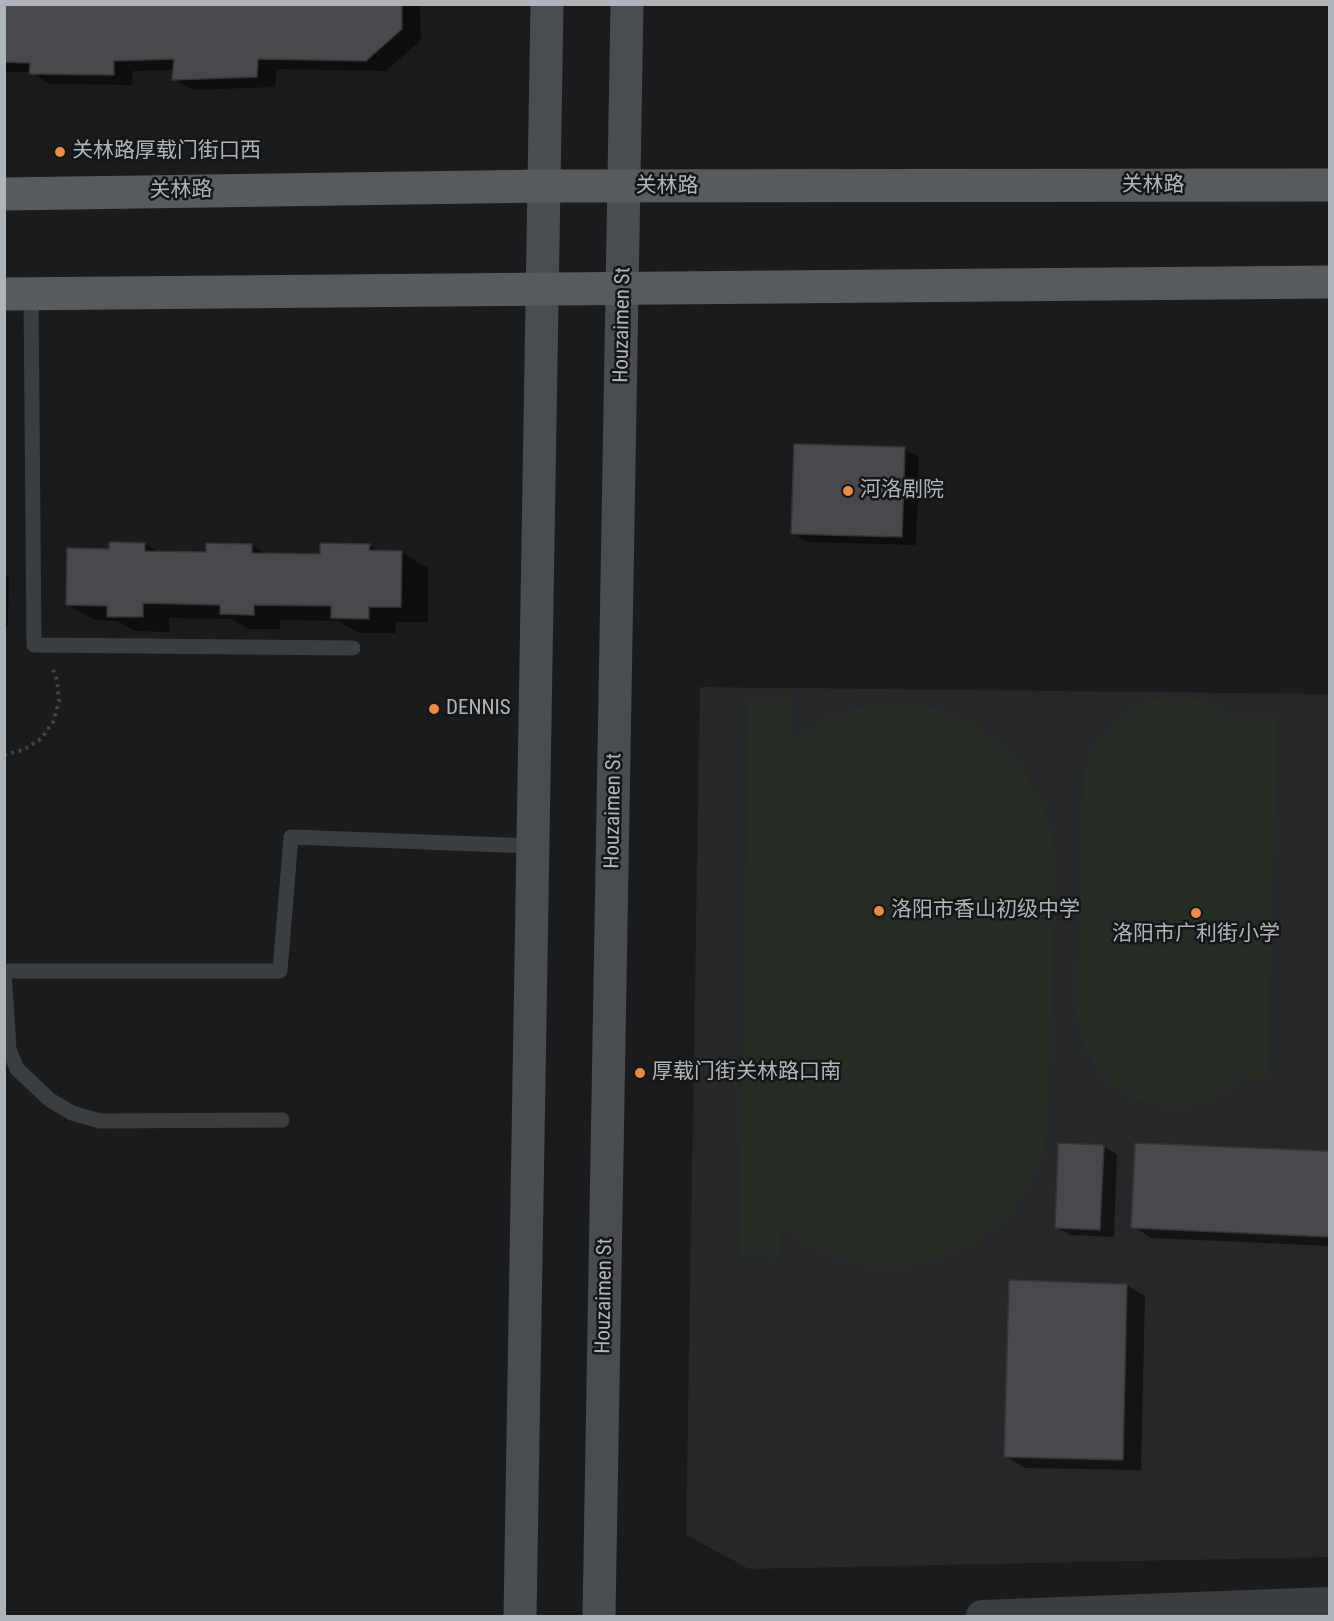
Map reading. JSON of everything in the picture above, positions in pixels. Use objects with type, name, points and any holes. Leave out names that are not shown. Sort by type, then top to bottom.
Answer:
[{"type":"main road","points":[[520,1617],[540,289],[547,4]]},
{"type":"main road","name":"Houzaimen St","points":[[599,1617],[624,288],[627,4]]},
{"type":"main road","name":"关林路","points":[[4,194],[544,186],[624,188],[1329,185]]},
{"type":"main road","points":[[18,294],[1329,282]]},
{"type":"street","points":[[982,1617],[1329,1602]]},
{"type":"lane","points":[[18,294],[34,645],[353,648]]},
{"type":"lane","points":[[282,1120],[100,1121],[72,1113],[50,1100],[17,1069],[9,1049],[5,971],[280,971],[291,837],[532,846]]},
{"type":"path","points":[[4,755],[23,750],[40,739],[53,722],[59,701],[57,680],[49,660],[34,645]]},
{"type":"shaded area","name":"洛阳市香山初级中学","points":[[700,687],[1329,694],[1329,1557],[749,1569],[686,1535]]},
{"type":"shaded area","points":[[749,697],[792,697],[791,738],[834,714],[882,703],[931,707],[955,715],[978,727],[1017,761],[1043,804],[1051,831],[1055,858],[1048,1129],[1042,1156],[1031,1181],[1016,1205],[998,1225],[976,1242],[951,1255],[925,1264],[897,1267],[869,1266],[842,1261],[816,1251],[782,1228],[781,1258],[739,1257]]},
{"type":"shaded area","name":"洛阳市广利街小学","points":[[1181,697],[1212,703],[1226,711],[1278,713],[1267,1077],[1244,1077],[1219,1097],[1189,1107],[1157,1106],[1126,1096],[1101,1076],[1084,1048],[1077,1017],[1082,796],[1086,765],[1100,736],[1123,714],[1151,700]]},
{"type":"building","points":[[4,4],[402,4],[402,29],[366,61],[258,59],[257,77],[172,80],[174,59],[114,61],[114,75],[29,74],[30,63],[4,62]]},
{"type":"building","name":"河洛剧院","points":[[794,444],[905,447],[902,537],[791,534]]},
{"type":"building","points":[[109,542],[145,543],[145,551],[206,552],[206,543],[252,544],[252,553],[320,554],[320,543],[370,544],[369,550],[402,551],[401,607],[369,607],[369,619],[331,618],[331,606],[254,605],[254,615],[220,614],[220,605],[143,603],[143,617],[107,617],[107,606],[66,605],[67,548],[109,549]]},
{"type":"building","points":[[1058,1143],[1104,1145],[1100,1230],[1055,1228]]},
{"type":"building","points":[[1135,1143],[1330,1151],[1330,1237],[1131,1228]]},
{"type":"building","points":[[1009,1280],[1127,1284],[1123,1460],[1004,1457]]},
{"type":"place","name":"关林路厚载门街口西","points":[[60,152]]},
{"type":"place","name":"河洛剧院","points":[[848,491]]},
{"type":"place","name":"DENNIS","points":[[434,709]]},
{"type":"place","name":"洛阳市香山初级中学","points":[[879,911]]},
{"type":"place","name":"洛阳市广利街小学","points":[[1196,913]]},
{"type":"place","name":"厚载门街关林路口南","points":[[640,1073]]}]
